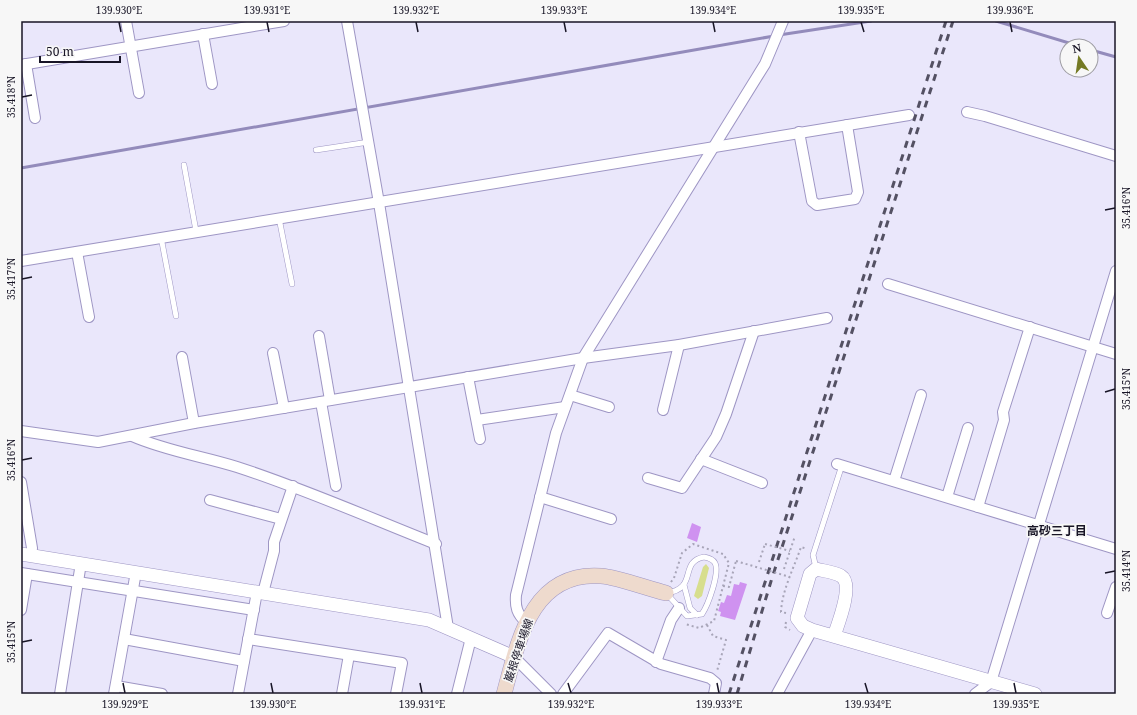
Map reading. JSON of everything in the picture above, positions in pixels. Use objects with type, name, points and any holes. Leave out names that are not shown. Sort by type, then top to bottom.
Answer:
[{"type":"main road","name":"巌根停車場線","points":[[504,694],[514,657],[526,622],[542,598],[552,589],[569,580],[586,576],[602,576],[666,593]]},
{"type":"street","points":[[126,21],[139,93]]},
{"type":"street","points":[[35,118],[23,64],[284,21]]},
{"type":"street","points":[[347,21],[410,387],[436,544],[448,628]]},
{"type":"street","points":[[526,622],[518,615],[515,604],[516,595],[556,433],[583,358],[765,64],[783,21]]},
{"type":"street","points":[[203,34],[212,84]]},
{"type":"street","points":[[967,112],[985,116],[1116,156]]},
{"type":"street","points":[[21,261],[196,231],[910,115]]},
{"type":"street","points":[[799,132],[812,201],[817,205],[855,199],[858,192],[847,125]]},
{"type":"street","points":[[77,252],[89,317]]},
{"type":"street","points":[[975,694],[991,682],[1116,271]]},
{"type":"street","points":[[888,284],[1116,354]]},
{"type":"street","points":[[21,431],[98,442],[194,423],[583,358],[679,344],[827,318]]},
{"type":"street","points":[[978,507],[1004,420],[1003,412],[1030,327]]},
{"type":"street","points":[[648,478],[682,488],[716,437],[726,414],[754,331]]},
{"type":"street","points":[[319,336],[336,486]]},
{"type":"street","points":[[663,410],[679,344]]},
{"type":"street","points":[[273,353],[284,408]]},
{"type":"street","points":[[182,357],[194,423]]},
{"type":"street","points":[[468,377],[480,439]]},
{"type":"street","points":[[570,395],[609,406]]},
{"type":"street","points":[[894,481],[921,395]]},
{"type":"street","points":[[477,420],[565,408]]},
{"type":"street","points":[[947,497],[968,428]]},
{"type":"street","points":[[132,436],[147,443],[236,467],[293,486],[436,544]]},
{"type":"street","points":[[701,459],[762,483]]},
{"type":"street","points":[[840,464],[1116,549]]},
{"type":"street","points":[[21,482],[32,548],[26,554]]},
{"type":"street","points":[[238,694],[254,610],[274,551],[274,542],[281,519],[293,486]]},
{"type":"street","points":[[540,497],[611,519]]},
{"type":"street","points":[[210,500],[281,519]]},
{"type":"street","points":[[26,554],[429,620],[514,657],[551,694]]},
{"type":"street","points":[[60,694],[81,563]]},
{"type":"street","points":[[834,636],[846,597],[845,581],[841,576],[816,569],[810,574],[797,618],[803,626],[812,630],[1035,694]]},
{"type":"street","points":[[136,572],[115,690],[162,694]]},
{"type":"street","points":[[21,606],[24,573],[254,610]]},
{"type":"street","points":[[1108,613],[1116,587]]},
{"type":"street","points":[[656,662],[671,620],[679,608]]},
{"type":"street","points":[[777,694],[812,630]]},
{"type":"street","points":[[563,694],[608,633],[656,662],[710,678],[714,682],[716,688],[714,694]]},
{"type":"street","points":[[248,638],[402,663],[396,694]]},
{"type":"street","points":[[457,694],[471,638]]},
{"type":"street","points":[[124,639],[244,660]]},
{"type":"street","points":[[342,694],[350,655]]},
{"type":"lane","points":[[316,150],[369,142]]},
{"type":"lane","points":[[184,165],[196,231]]},
{"type":"lane","points":[[279,218],[292,284]]},
{"type":"lane","points":[[161,237],[176,316]]},
{"type":"lane","points":[[816,569],[813,555],[840,464]]},
{"type":"lane","points":[[666,593],[687,616],[697,615],[702,614],[706,608],[717,573],[715,563],[711,559],[704,557],[697,558],[691,564],[684,585],[690,608],[697,615]]},
{"type":"lane","points":[[666,593],[675,592],[684,585]]},
{"type":"path","points":[[784,569],[795,536]]},
{"type":"path","points":[[759,562],[765,544],[790,551]]},
{"type":"path","points":[[787,614],[781,612],[790,577],[801,547],[808,550]]},
{"type":"path","points":[[723,586],[729,587],[736,561],[790,577]]},
{"type":"path","points":[[706,625],[713,636],[726,640],[714,682]]},
{"type":"green space","points":[[706,564],[709,568],[702,596],[698,599],[694,596],[703,567]]},
{"type":"building","points":[[692,523],[701,527],[697,542],[687,538]]},
{"type":"building","points":[[740,582],[747,584],[735,620],[720,616],[721,612],[718,611],[721,602],[724,603],[727,595],[731,596],[734,584],[739,585]]},
{"type":"waterway","points":[[779,35],[871,21]]},
{"type":"waterway","points":[[996,21],[1059,40]]},
{"type":"waterway","points":[[21,168],[774,36]]},
{"type":"waterway","points":[[1099,52],[1116,57]]},
{"type":"railway","points":[[729,694],[946,21]]},
{"type":"railway","points":[[737,694],[772,578],[953,21]]},
{"type":"district","name":"高砂三丁目","points":[[1057,530]]}]
